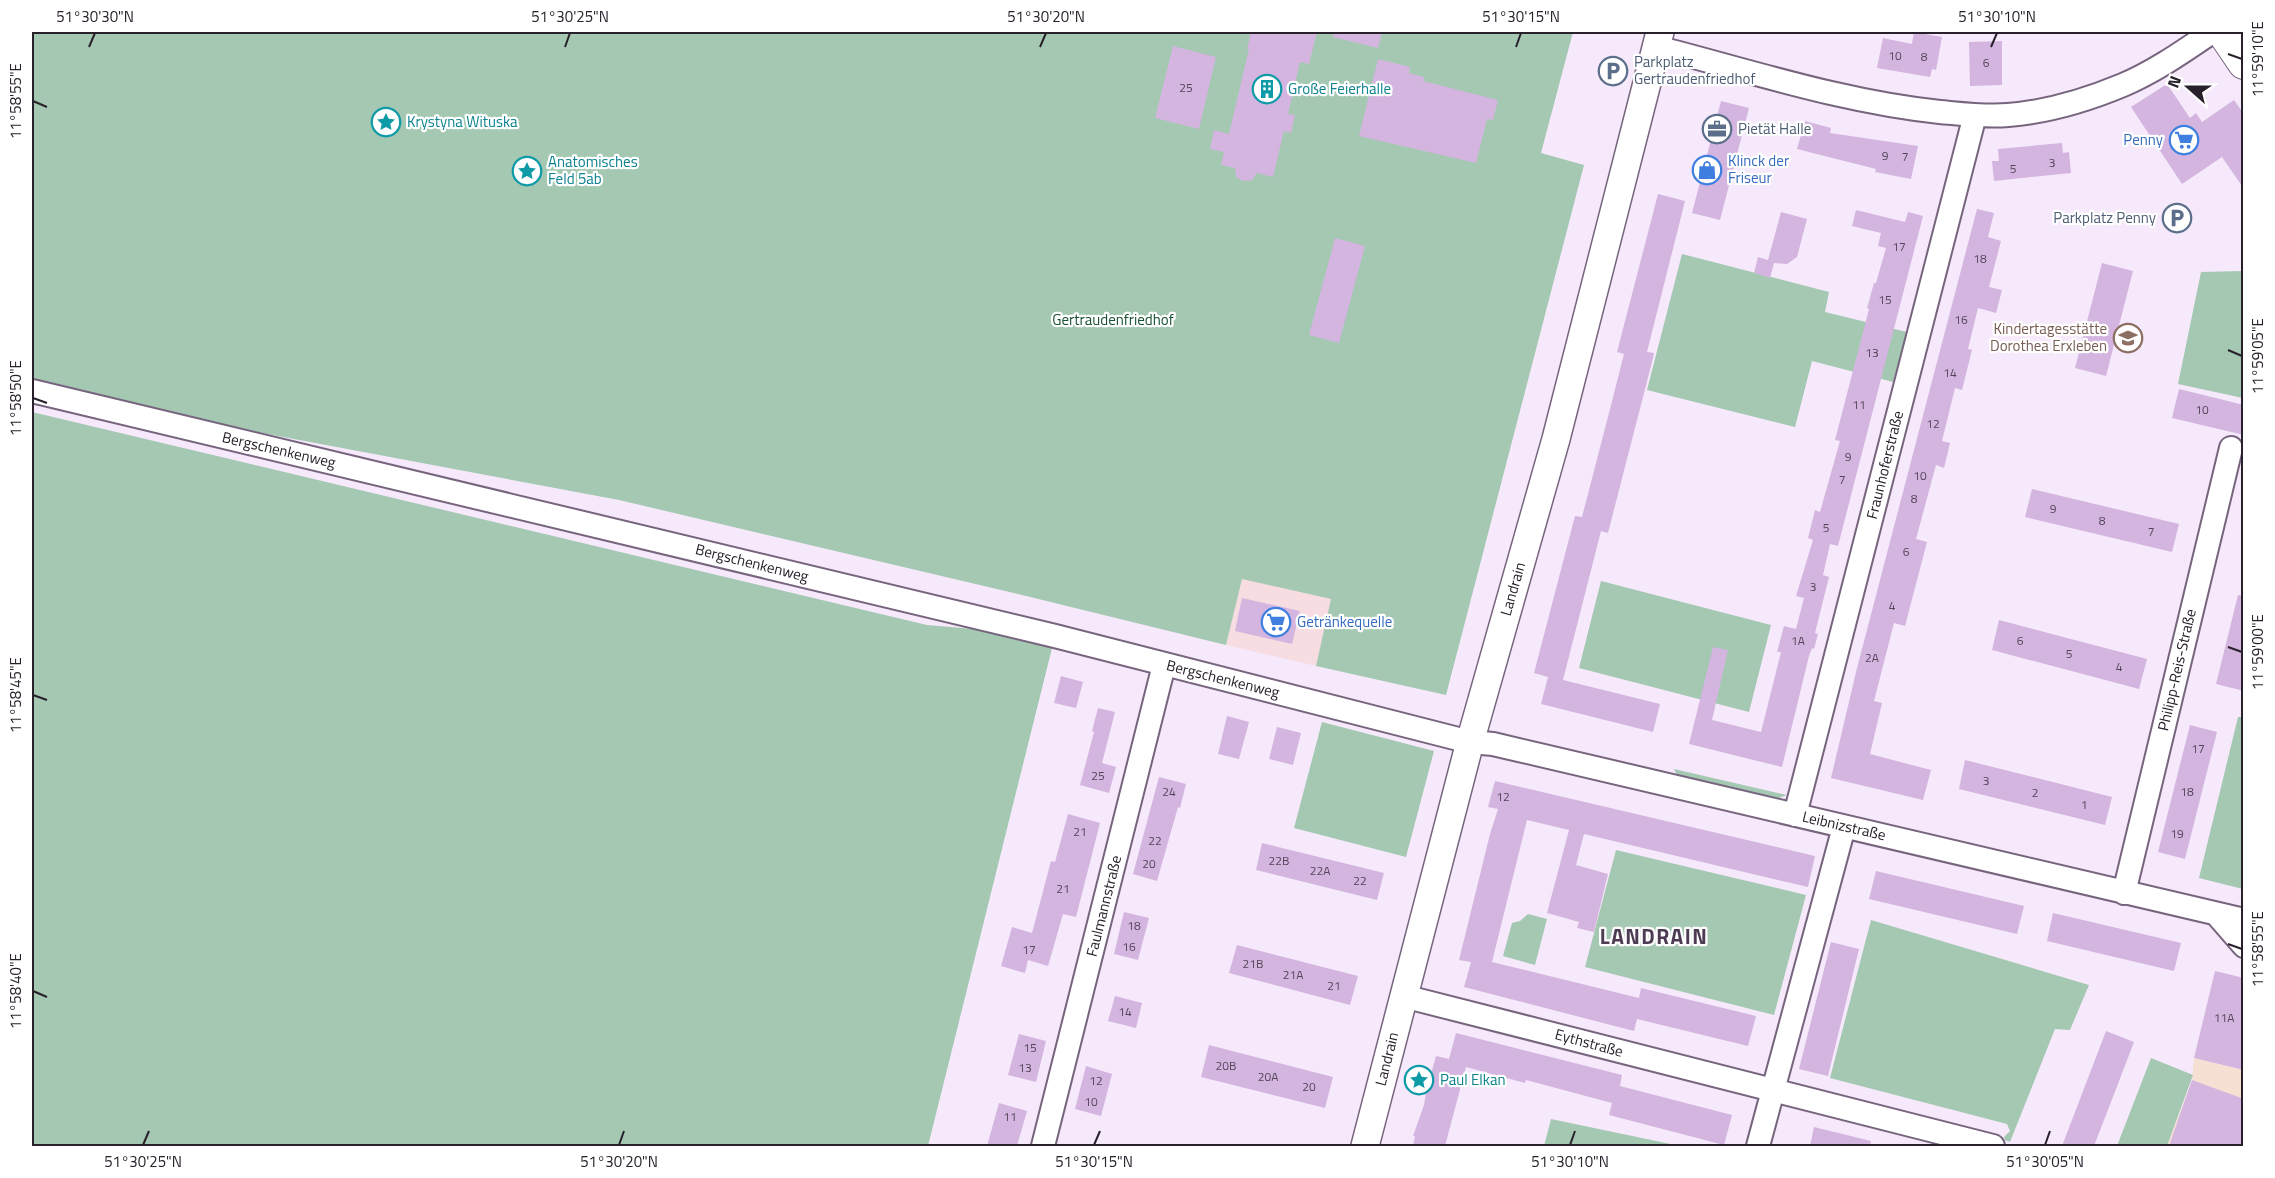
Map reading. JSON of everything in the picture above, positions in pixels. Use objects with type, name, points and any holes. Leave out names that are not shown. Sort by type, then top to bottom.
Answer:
[{"type":"main road","points":[[2223,32],[2244,63]]},
{"type":"street","points":[[1658,39],[1846,97],[1916,110],[2008,116],[2067,104],[2125,85],[2212,32]]},
{"type":"street","name":"Landrain","points":[[1365,1146],[1470,742],[1556,439],[1658,39]]},
{"type":"street","name":"Fraunhoferstraße","points":[[1795,815],[1975,115]]},
{"type":"street","name":"Bergschenkenweg","points":[[32,391],[1055,636],[1470,742]]},
{"type":"street","name":"Philipp-Reis-Straße","points":[[2124,893],[2231,448]]},
{"type":"street","name":"Faulmannstraße","points":[[1043,1146],[1164,665]]},
{"type":"street","name":"Leibnizstraße","points":[[1470,742],[1493,744],[2244,920]]},
{"type":"street","points":[[1758,1146],[1769,1104],[1775,1092],[1844,827]]},
{"type":"street","points":[[2217,915],[2244,946]]},
{"type":"street","name":"Eythstraße","points":[[1403,996],[1993,1146]]},
{"type":"shaded area","points":[[1241,578],[1332,599],[1316,666],[1226,645]]},
{"type":"shaded area","points":[[2194,1058],[2243,1070],[2243,1146],[2167,1146],[2192,1080]]},
{"type":"green space","name":"Gertraudenfriedhof","points":[[32,32],[1573,32],[1541,153],[1584,165],[1446,695],[1316,666],[1331,599],[1242,579],[1226,645],[619,500],[32,390]]},
{"type":"green space","points":[[1682,254],[1829,292],[1825,312],[1907,332],[1893,382],[1812,361],[1795,427],[1647,390]]},
{"type":"green space","points":[[2243,271],[2243,398],[2178,384],[2201,272]]},
{"type":"green space","points":[[32,412],[927,625],[1055,636],[928,1146],[32,1146]]},
{"type":"green space","points":[[1601,581],[1771,625],[1749,712],[1579,668]]},
{"type":"green space","points":[[2238,717],[2244,717],[2243,889],[2199,878]]},
{"type":"green space","points":[[1322,722],[1434,751],[1406,857],[1294,828]]},
{"type":"green space","points":[[1674,769],[1787,795],[1776,799],[1677,775]]},
{"type":"green space","points":[[1616,850],[1806,895],[1774,1015],[1585,967]]},
{"type":"green space","points":[[1528,914],[1547,919],[1535,965],[1503,956],[1512,923],[1520,921]]},
{"type":"green space","points":[[1871,920],[2089,985],[2070,1030],[2055,1029],[2010,1142],[2004,1137],[2010,1131],[2007,1124],[1830,1078]]},
{"type":"green space","points":[[2151,1058],[2193,1075],[2167,1146],[2117,1146]]},
{"type":"green space","points":[[1551,1119],[1680,1146],[1544,1146]]},
{"type":"building","name":"Große Feierhalle","points":[[1251,32],[1317,32],[1309,64],[1300,62],[1288,114],[1295,115],[1291,133],[1284,131],[1273,177],[1257,173],[1252,180],[1243,181],[1236,177],[1235,168],[1221,165],[1224,152],[1210,149],[1214,130],[1229,134]]},
{"type":"building","points":[[1334,32],[1382,32],[1378,48],[1333,37]]},
{"type":"building","points":[[1914,32],[1942,37],[1936,70],[1932,69],[1930,77],[1877,68],[1883,38],[1912,44]]},
{"type":"building","points":[[2002,41],[2002,85],[1970,86],[1969,42]]},
{"type":"building","points":[[1173,46],[1216,57],[1199,129],[1155,118]]},
{"type":"building","points":[[1378,59],[1410,67],[1409,73],[1424,77],[1423,81],[1498,100],[1493,120],[1487,119],[1476,163],[1359,136]]},
{"type":"building","points":[[2167,84],[2190,118],[2196,113],[2202,122],[2234,100],[2244,114],[2244,189],[2222,157],[2182,184],[2131,107]]},
{"type":"building","points":[[1721,101],[1749,108],[1720,220],[1692,213]]},
{"type":"building","points":[[1805,121],[1831,128],[1830,133],[1918,146],[1911,179],[1875,172],[1876,169],[1797,149]]},
{"type":"building","points":[[2062,143],[2063,153],[2069,152],[2071,173],[1994,181],[1992,161],[1999,161],[1998,149]]},
{"type":"building","points":[[1658,194],[1685,201],[1647,352],[1654,353],[1652,362],[1608,533],[1601,531],[1563,680],[1660,704],[1653,732],[1541,704],[1548,677],[1534,673],[1575,516],[1582,517],[1610,409],[1624,354],[1617,352]]},
{"type":"building","points":[[1977,209],[1994,213],[1988,237],[2001,241],[1989,287],[2002,290],[1996,313],[1978,308],[1968,349],[1972,350],[1962,390],[1955,388],[1942,441],[1950,443],[1944,468],[1936,465],[1916,539],[1927,542],[1905,626],[1894,623],[1874,701],[1882,703],[1870,754],[1931,770],[1923,800],[1831,778],[1857,668]]},
{"type":"building","points":[[1856,210],[1905,222],[1908,212],[1923,216],[1838,546],[1830,544],[1823,575],[1829,577],[1815,633],[1818,634],[1814,649],[1812,648],[1809,656],[1782,767],[1689,744],[1713,647],[1728,650],[1712,720],[1761,732],[1781,652],[1777,652],[1784,626],[1796,629],[1804,598],[1796,596],[1813,540],[1808,538],[1815,510],[1820,512],[1840,441],[1835,440],[1869,309],[1867,308],[1886,248],[1878,246],[1881,233],[1852,226]]},
{"type":"building","points":[[1781,212],[1807,219],[1797,257],[1787,264],[1774,263],[1770,278],[1754,273],[1758,257],[1768,260]]},
{"type":"building","points":[[1335,238],[1365,246],[1339,343],[1309,335]]},
{"type":"building","points":[[2102,263],[2133,271],[2106,376],[2075,368]]},
{"type":"building","points":[[2179,389],[2244,405],[2244,435],[2172,418]]},
{"type":"building","points":[[2032,489],[2179,524],[2172,552],[2025,517]]},
{"type":"building","points":[[2238,595],[2244,596],[2244,691],[2216,684]]},
{"type":"building","points":[[1242,598],[1300,611],[1292,644],[1235,631]]},
{"type":"building","points":[[1999,620],[2147,659],[2139,689],[1992,650]]},
{"type":"building","points":[[1061,676],[1083,682],[1076,708],[1054,703]]},
{"type":"building","points":[[1098,708],[1115,712],[1102,763],[1116,767],[1109,793],[1080,785]]},
{"type":"building","points":[[1227,716],[1249,722],[1239,759],[1218,754]]},
{"type":"building","points":[[2190,725],[2217,732],[2185,859],[2158,852]]},
{"type":"building","points":[[1277,727],[1301,733],[1293,765],[1269,759]]},
{"type":"building","points":[[1965,760],[2112,797],[2105,825],[1959,789]]},
{"type":"building","points":[[1159,777],[1186,784],[1157,881],[1133,874]]},
{"type":"building","points":[[1495,781],[1815,856],[1808,887],[1584,834],[1576,865],[1608,874],[1594,932],[1577,928],[1579,922],[1547,913],[1569,830],[1527,820],[1492,962],[1639,998],[1641,988],[1756,1016],[1748,1046],[1637,1019],[1634,1031],[1464,987],[1471,962],[1459,960],[1498,809],[1488,807]]},
{"type":"building","points":[[1068,814],[1100,823],[1076,917],[1063,914],[1048,966],[1028,960],[1025,973],[1001,966],[1012,927],[1032,933],[1051,861],[1055,862]]},
{"type":"building","points":[[1262,843],[1384,873],[1377,900],[1256,870]]},
{"type":"building","points":[[1876,871],[2024,906],[2017,934],[1869,899]]},
{"type":"building","points":[[1124,912],[1149,918],[1138,960],[1114,954]]},
{"type":"building","points":[[2053,913],[2181,943],[2174,971],[2047,941]]},
{"type":"building","points":[[1831,942],[1859,949],[1828,1076],[1799,1069]]},
{"type":"building","points":[[1237,945],[1358,976],[1350,1005],[1229,973]]},
{"type":"building","points":[[2215,971],[2244,978],[2244,1070],[2194,1058]]},
{"type":"building","points":[[1115,996],[1142,1003],[1136,1028],[1108,1021]]},
{"type":"building","points":[[2106,1031],[2134,1042],[2094,1146],[2062,1146]]},
{"type":"building","points":[[1456,1033],[1622,1075],[1620,1086],[1732,1115],[1724,1145],[1609,1115],[1612,1103],[1466,1067],[1445,1146],[1413,1146],[1415,1136],[1413,1136],[1424,1105],[1429,1074],[1431,1074],[1436,1056],[1449,1059]]},
{"type":"building","points":[[1019,1034],[1046,1041],[1036,1082],[1008,1075]]},
{"type":"building","points":[[1209,1045],[1333,1077],[1325,1108],[1201,1077]]},
{"type":"building","points":[[1086,1066],[1112,1074],[1101,1116],[1075,1109]]},
{"type":"building","points":[[2192,1080],[2244,1099],[2244,1146],[2169,1146]]},
{"type":"building","points":[[999,1103],[1027,1111],[1017,1146],[987,1146]]},
{"type":"building","points":[[1814,1127],[1871,1141],[1870,1146],[1810,1146]]},
{"type":"place","name":"Parkplatz Gertraudenfriedhof","points":[[1613,71]]},
{"type":"place","name":"Große Feierhalle","points":[[1267,89]]},
{"type":"place","name":"Krystyna Wituska","points":[[386,122]]},
{"type":"place","name":"Pietät Halle","points":[[1717,129]]},
{"type":"place","name":"Penny","points":[[2184,140]]},
{"type":"place","name":"Klinck der Friseur","points":[[1707,170]]},
{"type":"place","name":"Anatomisches Feld 5ab","points":[[527,171]]},
{"type":"place","name":"Parkplatz Penny","points":[[2177,218]]},
{"type":"place","name":"Kindertagesstätte Dorothea Erxleben","points":[[2128,338]]},
{"type":"place","name":"Getränkequelle","points":[[1276,622]]},
{"type":"place","name":"Paul Elkan","points":[[1419,1080]]},
{"type":"district","name":"LANDRAIN","points":[[1654,937]]}]
